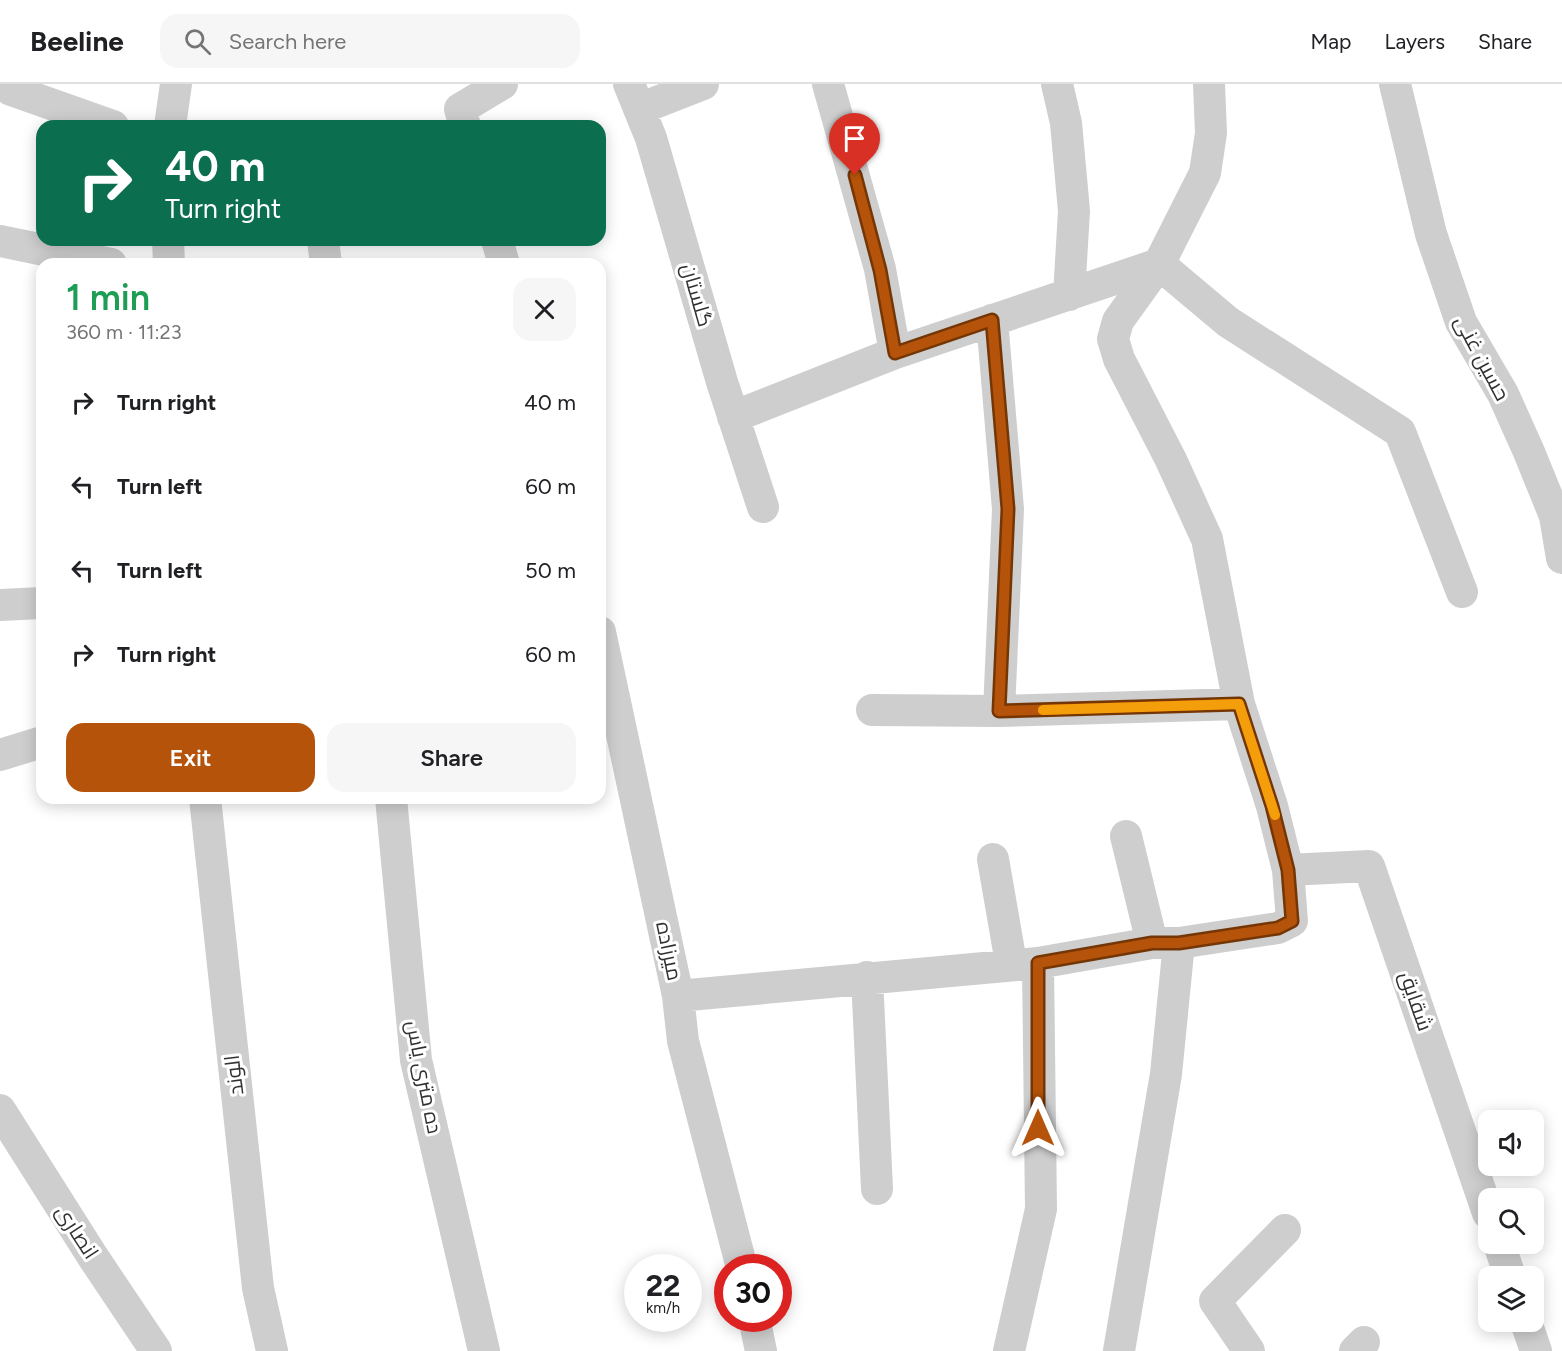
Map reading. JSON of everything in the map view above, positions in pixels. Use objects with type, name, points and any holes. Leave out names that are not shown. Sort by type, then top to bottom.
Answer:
[{"type":"street","points":[[171,120],[176,84]]},
{"type":"street","points":[[463,120],[460,109],[502,84]]},
{"type":"street","points":[[634,96],[703,84]]},
{"type":"street","points":[[828,84],[880,270],[895,353]]},
{"type":"street","points":[[1057,84],[1066,123],[1074,211],[1069,295]]},
{"type":"street","points":[[678,996],[867,976],[1025,963],[1278,928],[1292,921],[1288,870],[1272,806],[1239,704],[1207,540],[1172,460],[1119,359],[1113,339],[1118,321],[1159,264],[1205,173],[1211,134],[1209,84]]},
{"type":"street","name":"حسین غنی","points":[[1395,84],[1431,234],[1461,322],[1503,394],[1529,452],[1555,516],[1562,558]]},
{"type":"street","points":[[11,90],[96,120]]},
{"type":"street","name":"گلستان","points":[[634,96],[651,138],[733,417],[763,507]]},
{"type":"street","points":[[0,241],[82,258]]},
{"type":"street","points":[[733,417],[895,353],[1159,264]]},
{"type":"street","points":[[1159,264],[1228,322],[1400,432],[1462,592]]},
{"type":"street","points":[[992,320],[1008,509],[999,711]]},
{"type":"street","points":[[0,605],[36,603]]},
{"type":"street","name":"میرزاده","points":[[606,660],[678,996],[683,1041],[738,1254]]},
{"type":"street","points":[[872,711],[999,711],[1239,704]]},
{"type":"street","points":[[0,754],[36,744]]},
{"type":"street","name":"الوند","points":[[206,804],[258,1288],[272,1351]]},
{"type":"street","name":"ده متری یاس","points":[[392,804],[416,1060],[484,1351]]},
{"type":"street","points":[[1119,1351],[1166,1074],[1166,943],[1126,836]]},
{"type":"street","points":[[993,859],[1025,963],[1041,1209],[1009,1351]]},
{"type":"street","name":"شقایق","points":[[1288,870],[1370,866],[1479,1188]]},
{"type":"street","points":[[867,976],[877,1189]]},
{"type":"street","name":"انصاری","points":[[0,1110],[93,1257],[156,1351]]},
{"type":"street","points":[[1246,1349],[1215,1301],[1285,1230]]},
{"type":"street","points":[[757,1332],[761,1351]]},
{"type":"street","points":[[1529,1332],[1536,1351]]},
{"type":"slow traffic","points":[[1043,710],[1239,704],[1275,815]]},
{"type":"route","points":[[855,175],[880,270],[895,353],[992,320],[1008,509],[999,711],[1239,704],[1272,806],[1288,870],[1292,921],[1278,928],[1179,943],[1152,943],[1038,963],[1038,1128]]}]
